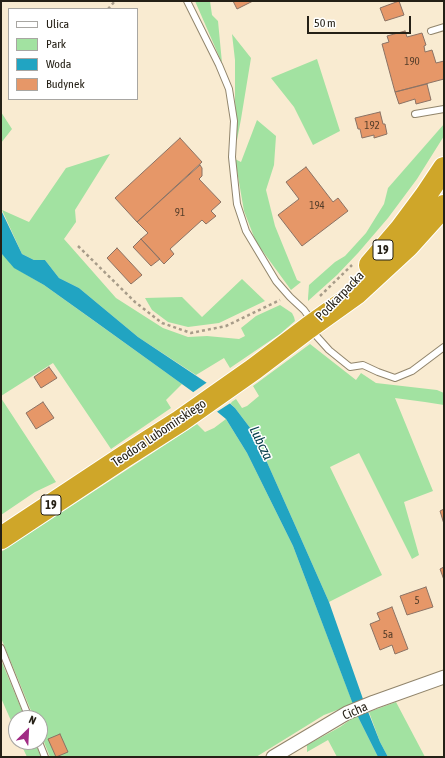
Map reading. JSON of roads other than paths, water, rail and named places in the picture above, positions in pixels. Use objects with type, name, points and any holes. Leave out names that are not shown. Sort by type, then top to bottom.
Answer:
[{"type":"highway","name":"Podkarpacka","points":[[311,326],[374,260],[400,230],[444,168]]},
{"type":"highway","name":"Podkarpacka","points":[[311,326],[357,293],[408,246],[444,206]]},
{"type":"highway","name":"Teodora Lubomirskiego","points":[[1,538],[180,420],[254,369],[311,326]]},
{"type":"street","name":"Cicha","points":[[273,757],[347,713],[444,677]]},
{"type":"lane","points":[[187,1],[219,65],[229,89],[234,121],[232,157],[237,204],[246,231],[276,281],[304,310],[311,326],[329,350],[350,367],[363,365],[395,378],[412,371],[444,347]]},
{"type":"lane","points":[[431,31],[444,27]]},
{"type":"lane","points":[[415,114],[444,109]]},
{"type":"lane","points":[[1,648],[26,710]]},
{"type":"water","points":[[1,210],[22,254],[34,260],[45,260],[59,278],[79,288],[138,337],[207,383],[235,408],[254,433],[329,602],[363,699],[380,742],[388,757],[378,757],[357,715],[293,546],[247,453],[226,419],[193,392],[44,285],[14,268],[1,253]]},
{"type":"water label","name":"Lubcza","points":[[261,443]]}]
